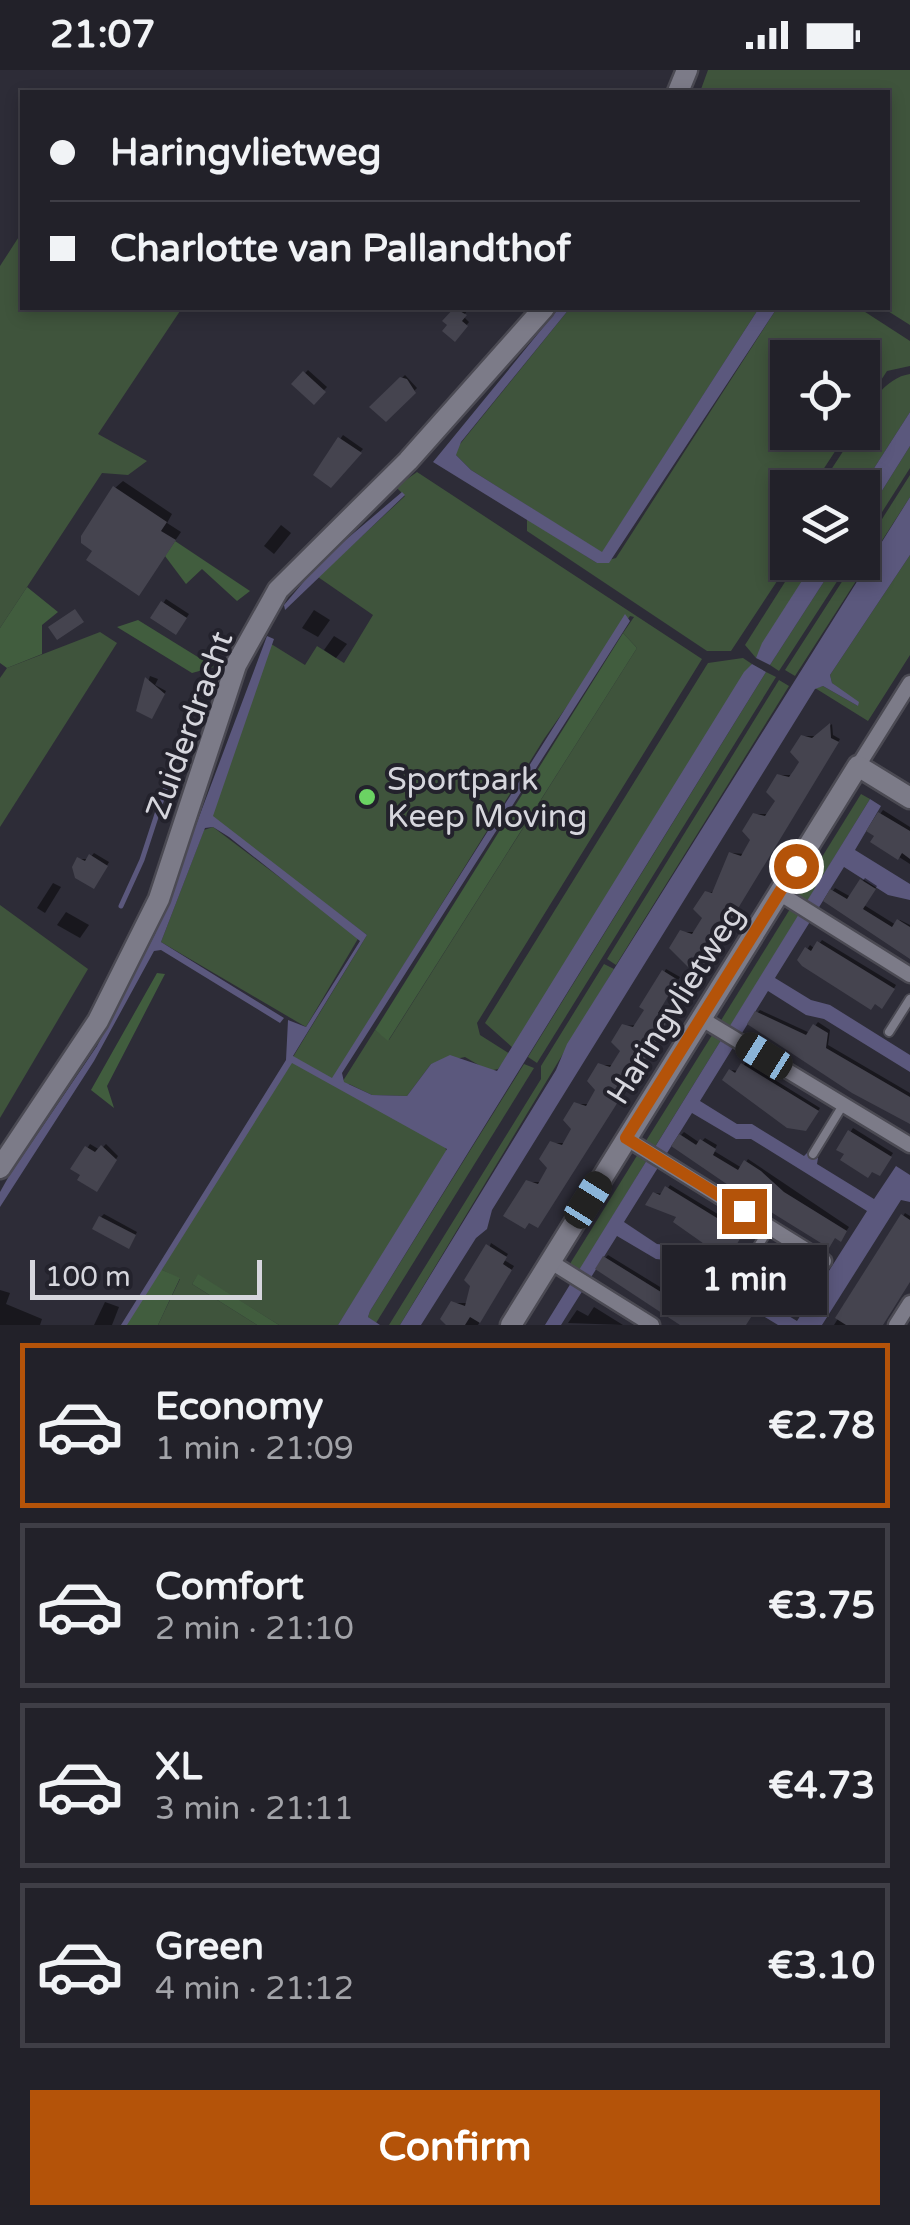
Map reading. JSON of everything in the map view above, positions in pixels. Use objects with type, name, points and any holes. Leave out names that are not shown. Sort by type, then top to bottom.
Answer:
[{"type":"street","name":"Zuiderdracht","points":[[0,1168],[98,1021],[159,899],[236,665],[278,590],[408,461],[542,310]]},
{"type":"street","points":[[910,683],[858,766],[910,798]]},
{"type":"street","name":"Haringvlietweg","points":[[512,1325],[558,1267],[710,1024],[787,898],[858,766]]},
{"type":"street","points":[[787,898],[910,976]]},
{"type":"street","points":[[710,1024],[910,1146]]},
{"type":"street","points":[[635,1144],[824,1260]]},
{"type":"street","points":[[558,1267],[652,1325]]},
{"type":"street","points":[[896,1325],[910,1303]]},
{"type":"lane","points":[[889,1032],[910,999]]},
{"type":"lane","points":[[813,1154],[843,1104]]},
{"type":"lane","points":[[739,1277],[770,1227]]},
{"type":"green space","points":[[708,70],[910,70],[910,325],[886,310],[890,310],[890,90],[701,90]]},
{"type":"green space","points":[[20,235],[20,310],[181,310],[98,434],[147,461],[128,475],[102,473],[0,628],[0,266]]},
{"type":"green space","points":[[568,310],[758,310],[602,553],[471,470],[456,455],[456,449]]},
{"type":"green space","points":[[776,310],[862,310],[910,341],[910,366],[887,371],[880,382],[880,340],[770,340],[770,450],[836,450],[823,470],[770,470],[770,580],[778,580],[731,651],[707,651],[527,531],[527,519],[597,563],[616,558]]},
{"type":"green space","points":[[910,374],[910,412],[873,470],[831,470],[844,450],[880,450],[880,392]]},
{"type":"green space","points":[[910,446],[910,468],[880,515],[880,494]]},
{"type":"green space","points":[[417,472],[702,659],[477,1023],[480,1035],[510,1054],[498,1069],[489,1071],[465,1057],[431,1064],[407,1096],[372,1095],[349,1084],[342,1089],[445,1145],[447,1155],[338,1325],[279,1325],[198,1275],[192,1284],[257,1325],[158,1325],[180,1279],[160,1269],[292,1058],[303,1062],[293,1057],[367,935],[207,815],[268,642],[305,665],[317,646],[344,663],[373,615],[318,577],[405,496],[396,487]],"holes":[[[630,616],[634,617],[623,633],[637,648],[389,1040],[375,1030],[341,1084],[333,1079],[544,739]]]},
{"type":"green space","points":[[910,475],[910,497],[880,544],[880,522]]},
{"type":"green space","points":[[175,541],[250,591],[237,601],[202,569],[186,584],[165,556]]},
{"type":"green space","points":[[910,555],[910,655],[868,721],[815,688],[823,686],[858,706],[832,683],[830,675]]},
{"type":"green space","points":[[786,580],[804,580],[756,658],[745,645]]},
{"type":"green space","points":[[825,580],[838,580],[779,671],[770,665]]},
{"type":"green space","points":[[843,580],[857,580],[795,676],[785,670]]},
{"type":"green space","points":[[27,587],[58,612],[42,625],[42,654],[7,668],[0,663],[0,628]]},
{"type":"green space","points":[[138,620],[214,667],[192,673],[117,627]]},
{"type":"green space","points":[[100,632],[117,643],[0,827],[0,678],[7,668]]},
{"type":"green space","points":[[623,633],[637,648],[388,1041],[375,1030]]},
{"type":"green space","points":[[743,658],[752,664],[513,1048],[485,1023],[708,663]]},
{"type":"green space","points":[[766,672],[776,677],[537,1063],[528,1057]]},
{"type":"green space","points":[[779,680],[789,686],[616,965],[607,959]]},
{"type":"green space","points":[[861,794],[870,799],[805,905],[796,899]]},
{"type":"green space","points":[[213,827],[359,937],[306,1027],[161,942],[204,830]]},
{"type":"green space","points":[[0,905],[88,969],[0,1118]]},
{"type":"green space","points":[[790,909],[799,915],[729,1028],[720,1022]]},
{"type":"green space","points":[[604,964],[614,969],[400,1325],[389,1325],[541,1079],[541,1066]]},
{"type":"green space","points":[[157,973],[165,974],[107,1086],[114,1108],[91,1090]]},
{"type":"green space","points":[[714,1032],[723,1037],[653,1150],[644,1144]]},
{"type":"green space","points":[[524,1064],[534,1068],[376,1323],[368,1317],[370,1311]]},
{"type":"green space","points":[[638,1154],[647,1160],[578,1273],[568,1267]]},
{"type":"green space","points":[[160,1269],[180,1278],[158,1325],[126,1325]]},
{"type":"green space","points":[[198,1274],[279,1325],[257,1325],[192,1284]]},
{"type":"shaded area","points":[[557,310],[568,310],[461,442],[456,455],[471,470],[602,552],[758,310],[776,310],[609,563],[597,563],[433,462]]},
{"type":"shaded area","points":[[910,412],[910,446],[880,494],[880,470],[873,470]]},
{"type":"shaded area","points":[[402,492],[405,495],[285,610],[284,605],[322,560]]},
{"type":"shaded area","points":[[910,497],[910,555],[830,675],[832,683],[859,702],[858,706],[823,686],[815,689],[492,1210],[487,1229],[476,1238],[421,1325],[400,1325],[556,1070],[567,1044],[858,580],[880,580],[880,545]]},
{"type":"shaded area","points":[[802,580],[825,580],[770,665],[756,658]]},
{"type":"shaded area","points":[[625,614],[630,621],[342,1073],[344,1082],[372,1095],[407,1096],[431,1064],[450,1055],[497,1071],[744,672],[752,664],[766,672],[370,1311],[368,1317],[380,1325],[338,1325],[447,1149],[292,1063],[127,1325],[121,1325],[286,1060],[288,1020],[306,1027],[360,941],[229,837],[213,827],[205,828],[161,942],[284,1018],[280,1023],[161,950],[154,951],[94,1061],[0,1207],[0,1192],[9,1176],[97,1046],[155,934],[267,636],[274,639],[213,816],[367,935],[293,1056],[332,1078]]},
{"type":"shaded area","points":[[870,799],[881,806],[855,850],[910,884],[910,900],[888,895],[844,867],[775,978],[811,1000],[830,1005],[910,1055],[910,1072],[824,1019],[806,1015],[768,991],[700,1101],[737,1124],[752,1124],[804,1156],[808,1152],[818,1158],[817,1164],[874,1199],[896,1166],[910,1175],[910,1202],[901,1200],[822,1325],[778,1325],[674,1261],[656,1259],[617,1236],[561,1325],[545,1325]],"holes":[[[692,1113],[736,1139],[751,1139],[867,1211],[797,1321],[741,1287],[743,1282],[732,1274],[728,1279],[676,1246],[657,1244],[624,1222]]]},
{"type":"building","points":[[452,310],[458,310],[467,315],[462,321],[468,326],[455,342],[442,331],[447,325],[442,321]]},
{"type":"building","points":[[303,371],[326,392],[314,405],[291,384]]},
{"type":"building","points":[[400,377],[407,379],[416,393],[386,422],[369,407]]},
{"type":"building","points":[[338,437],[362,453],[331,488],[313,475]]},
{"type":"building","points":[[113,486],[167,522],[161,531],[176,540],[139,596],[86,560],[92,551],[81,543],[81,536]]},
{"type":"building","points":[[161,601],[187,618],[176,635],[150,618]]},
{"type":"building","points":[[75,609],[84,622],[57,640],[48,627]]},
{"type":"building","points":[[145,677],[165,694],[152,719],[136,711]]},
{"type":"building","points":[[830,723],[831,738],[839,742],[697,976],[669,948],[680,930],[692,934],[702,918],[693,909],[705,891],[712,893],[729,852],[741,856],[750,840],[742,831],[753,813],[765,816],[775,801],[766,792],[777,774],[789,777],[799,762],[790,752],[801,735],[812,738]]},
{"type":"building","points":[[878,812],[910,831],[910,859],[902,853],[898,860],[870,842],[874,836],[866,831]]},
{"type":"building","points":[[89,854],[108,866],[94,889],[75,878],[72,867],[77,857],[85,861]]},
{"type":"building","points":[[860,879],[876,889],[863,909],[892,927],[897,919],[910,927],[910,959],[823,901],[830,889],[847,899]]},
{"type":"building","points":[[817,941],[895,989],[882,1009],[875,1004],[871,1010],[802,966],[797,960],[805,947],[811,951]]},
{"type":"building","points":[[662,970],[678,980],[658,1013],[668,1019],[661,1034],[538,1228],[529,1223],[525,1229],[503,1216],[526,1180],[538,1184],[547,1168],[539,1159],[550,1141],[562,1145],[571,1129],[563,1120],[574,1102],[586,1106],[595,1090],[587,1081],[598,1063],[610,1067],[620,1051],[611,1042],[622,1024],[633,1027],[644,1010],[639,1007]]},
{"type":"building","points":[[755,1011],[806,1035],[813,1024],[828,1033],[826,1048],[910,1097],[910,1124],[852,1093],[747,1024]]},
{"type":"building","points":[[741,1063],[819,1111],[806,1131],[787,1128],[722,1080],[729,1069],[735,1073]]},
{"type":"building","points":[[848,1130],[892,1157],[880,1176],[872,1172],[868,1178],[840,1160],[844,1154],[836,1150]]},
{"type":"building","points":[[679,1134],[696,1145],[700,1139],[716,1149],[713,1155],[738,1170],[744,1160],[761,1171],[784,1192],[847,1231],[841,1242],[835,1238],[829,1248],[734,1189],[671,1146]]},
{"type":"building","points":[[101,1145],[117,1160],[97,1192],[77,1180],[80,1175],[70,1169],[85,1146],[95,1152]]},
{"type":"building","points":[[665,1186],[743,1234],[727,1260],[673,1222],[676,1217],[645,1205],[653,1192],[660,1195]]},
{"type":"building","points":[[901,1214],[910,1220],[910,1282],[883,1325],[846,1325],[835,1318]]},
{"type":"building","points":[[99,1216],[136,1235],[129,1249],[92,1229]]},
{"type":"building","points":[[486,1244],[507,1257],[503,1264],[512,1270],[480,1323],[470,1317],[465,1325],[446,1325],[440,1319],[451,1301],[465,1306],[470,1286],[464,1280]]},
{"type":"building","points":[[773,1252],[816,1279],[804,1299],[796,1294],[793,1300],[764,1283],[768,1277],[760,1272]]},
{"type":"building","points":[[603,1256],[661,1292],[665,1286],[692,1304],[703,1288],[739,1309],[742,1303],[755,1311],[746,1325],[680,1325],[595,1269]]},
{"type":"waterway","points":[[121,906],[142,860],[189,716]]},
{"type":"place","name":"Sportpark Keep Moving","points":[[367,797]]},
{"type":"route","points":[[744,1211],[626,1138],[796,866]]}]
